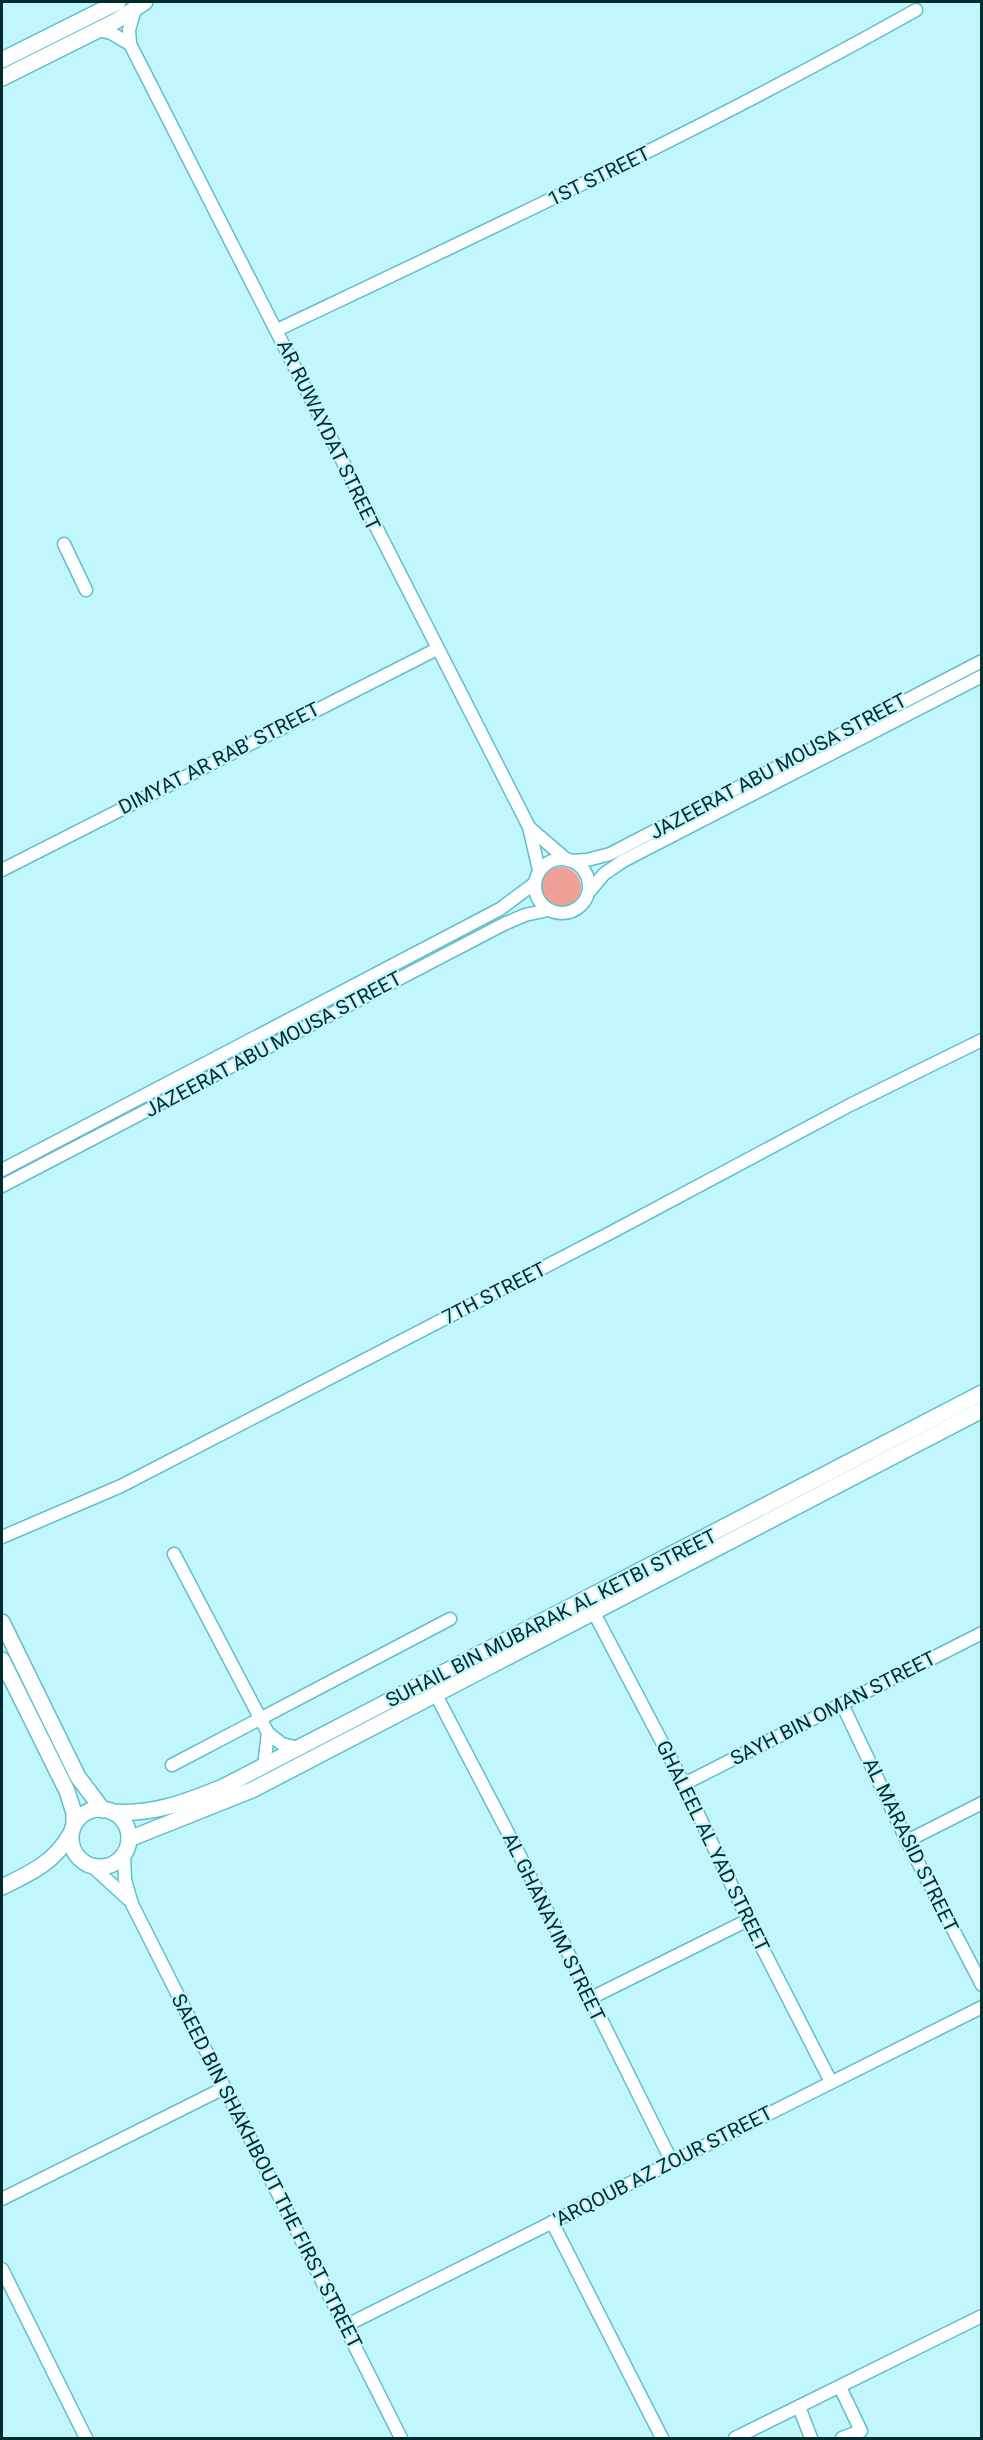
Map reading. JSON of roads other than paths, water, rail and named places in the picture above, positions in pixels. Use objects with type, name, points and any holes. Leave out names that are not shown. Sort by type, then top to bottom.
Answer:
[{"type":"street","points":[[2,60],[118,2]]},
{"type":"street","points":[[2,78],[97,30],[140,5]]},
{"type":"street","points":[[130,44],[130,22],[140,5]]},
{"type":"street","name":"1ST STREET","points":[[277,330],[600,176],[835,56],[916,10]]},
{"type":"street","points":[[97,30],[111,33],[130,44]]},
{"type":"street","name":"AR RUWAYDAT STREET","points":[[130,44],[529,827],[539,870]]},
{"type":"street","points":[[63,544],[86,590]]},
{"type":"street","name":"DIMYAT AR RAB' STREET","points":[[2,870],[437,649]]},
{"type":"street","name":"JAZEERAT ABU MOUSA STREET","points":[[569,860],[587,860],[610,854],[981,661]]},
{"type":"street","name":"JAZEERAT ABU MOUSA STREET","points":[[589,892],[604,874],[623,861],[981,676]]},
{"type":"street","name":"AR RUWAYDAT STREET","points":[[529,827],[569,860]]},
{"type":"street","points":[[569,860],[584,870],[589,892],[580,907],[573,912],[556,913],[540,903],[534,883],[539,870],[552,861],[569,860]]},
{"type":"street","name":"JAZEERAT ABU MOUSA STREET","points":[[2,1170],[500,909],[534,883]]},
{"type":"street","name":"JAZEERAT ABU MOUSA STREET","points":[[2,1186],[514,919],[548,910]]},
{"type":"street","name":"7TH STREET","points":[[2,1537],[121,1486],[850,1105],[981,1040]]},
{"type":"street","name":"SUHAIL BIN MUBARAK AL KETBI STREET","points":[[108,1811],[137,1813],[166,1809],[223,1787],[981,1393]]},
{"type":"street","name":"SUHAIL BIN MUBARAK AL KETBI STREET","points":[[129,1839],[252,1790],[981,1410]]},
{"type":"street","points":[[174,1554],[268,1733],[282,1744],[300,1748]]},
{"type":"street","name":"GHALEEL AL YAD STREET","points":[[593,1611],[684,1784],[748,1920],[831,2082]]},
{"type":"street","points":[[172,1766],[450,1619]]},
{"type":"street","points":[[2,1623],[78,1777],[108,1811],[125,1823],[129,1839],[124,1856],[110,1866],[43,1867]]},
{"type":"street","name":"SAYH BIN OMAN STREET","points":[[684,1784],[981,1633]]},
{"type":"street","points":[[2,1660],[67,1791],[75,1813],[73,1850],[88,1865]]},
{"type":"street","name":"AL GHANAYIM STREET","points":[[435,1693],[520,1856],[589,1999],[672,2162]]},
{"type":"street","name":"AL MARASID STREET","points":[[842,1704],[907,1841],[981,1984]]},
{"type":"street","points":[[264,1766],[268,1733]]},
{"type":"street","points":[[907,1841],[981,1803]]},
{"type":"street","points":[[2,1887],[43,1867],[59,1852],[73,1829],[87,1813],[108,1811]]},
{"type":"street","name":"SAEED BIN SHAKHBOUT THE FIRST STREET","points":[[124,1856],[125,1880],[132,1904],[401,2439]]},
{"type":"street","name":"SAEED BIN SHAKHBOUT THE FIRST STREET","points":[[88,1865],[132,1904]]},
{"type":"street","points":[[589,1999],[748,1920]]},
{"type":"street","name":"'ARQOUB AZ ZOUR STREET","points":[[345,2326],[981,2007]]},
{"type":"street","points":[[2,2199],[224,2088]]},
{"type":"street","points":[[552,2222],[662,2439]]},
{"type":"street","points":[[2,2269],[86,2439]]},
{"type":"street","points":[[735,2439],[981,2316]]},
{"type":"street","points":[[840,2387],[861,2431],[842,2439]]},
{"type":"street","points":[[799,2407],[812,2438]]}]
